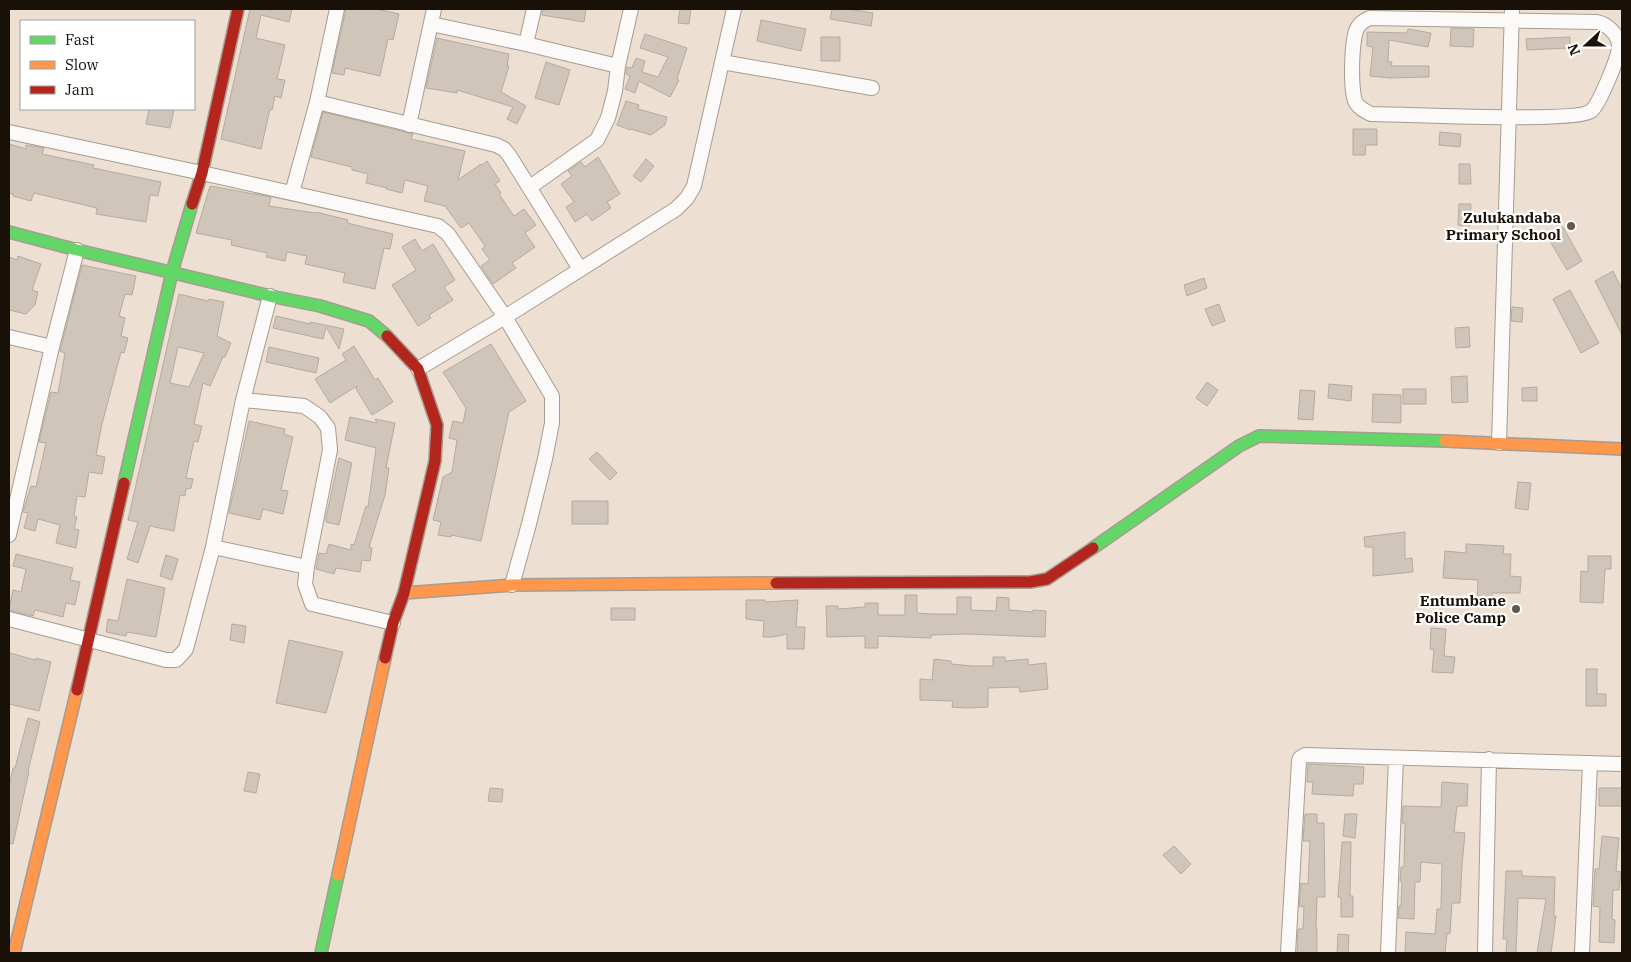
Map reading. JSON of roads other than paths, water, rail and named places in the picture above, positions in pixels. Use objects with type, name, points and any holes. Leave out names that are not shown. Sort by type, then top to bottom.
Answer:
[{"type":"street","points":[[14,953],[89,640],[172,272],[202,172],[238,9]]},
{"type":"street","points":[[292,193],[317,102],[337,9]]},
{"type":"street","points":[[409,125],[434,9]]},
{"type":"street","points":[[526,44],[534,9]]},
{"type":"street","points":[[530,187],[597,140],[610,109],[615,91],[618,66],[631,9]]},
{"type":"street","points":[[418,369],[505,317],[676,209],[687,198],[694,186],[734,9]]},
{"type":"street","points":[[1500,443],[1511,15]]},
{"type":"street","points":[[1511,15],[1597,22],[1605,24],[1615,34],[1619,46],[1614,66],[1596,106],[1591,112],[1582,115],[1560,117],[1371,114],[1357,104],[1354,98],[1353,38],[1357,27],[1364,20],[1370,18],[1511,15]]},
{"type":"street","points":[[431,24],[618,66]]},
{"type":"street","points":[[722,62],[872,88]]},
{"type":"street","points":[[317,102],[496,145],[504,149],[530,187],[580,269]]},
{"type":"street","points":[[9,132],[202,172],[438,226],[448,234],[505,317],[552,396],[552,422],[545,459],[512,585]]},
{"type":"street","points":[[9,232],[270,296],[320,306],[369,321],[395,344],[418,369],[437,425],[435,461],[404,593],[393,623],[321,953]]},
{"type":"street","points":[[9,535],[52,347],[77,250]]},
{"type":"street","points":[[9,619],[166,660],[176,660],[186,649],[213,547],[243,400],[270,296]]},
{"type":"street","points":[[9,338],[52,347]]},
{"type":"street","points":[[243,400],[304,406],[320,418],[328,428],[330,450],[305,584],[312,604],[393,623]]},
{"type":"street","points":[[404,593],[512,585],[1030,582],[1047,578],[1059,572],[1239,446],[1259,436],[1500,443],[1622,449]]},
{"type":"street","points":[[213,547],[307,567]]},
{"type":"street","points":[[1288,953],[1300,758],[1305,754],[1622,764]]},
{"type":"street","points":[[1388,953],[1396,758]]},
{"type":"street","points":[[1485,953],[1488,759]]},
{"type":"street","points":[[1582,953],[1590,763]]},
{"type":"place","name":"Zulukandaba Primary School","points":[[1571,226]]},
{"type":"place","name":"Entumbane Police Camp","points":[[1516,609]]}]
